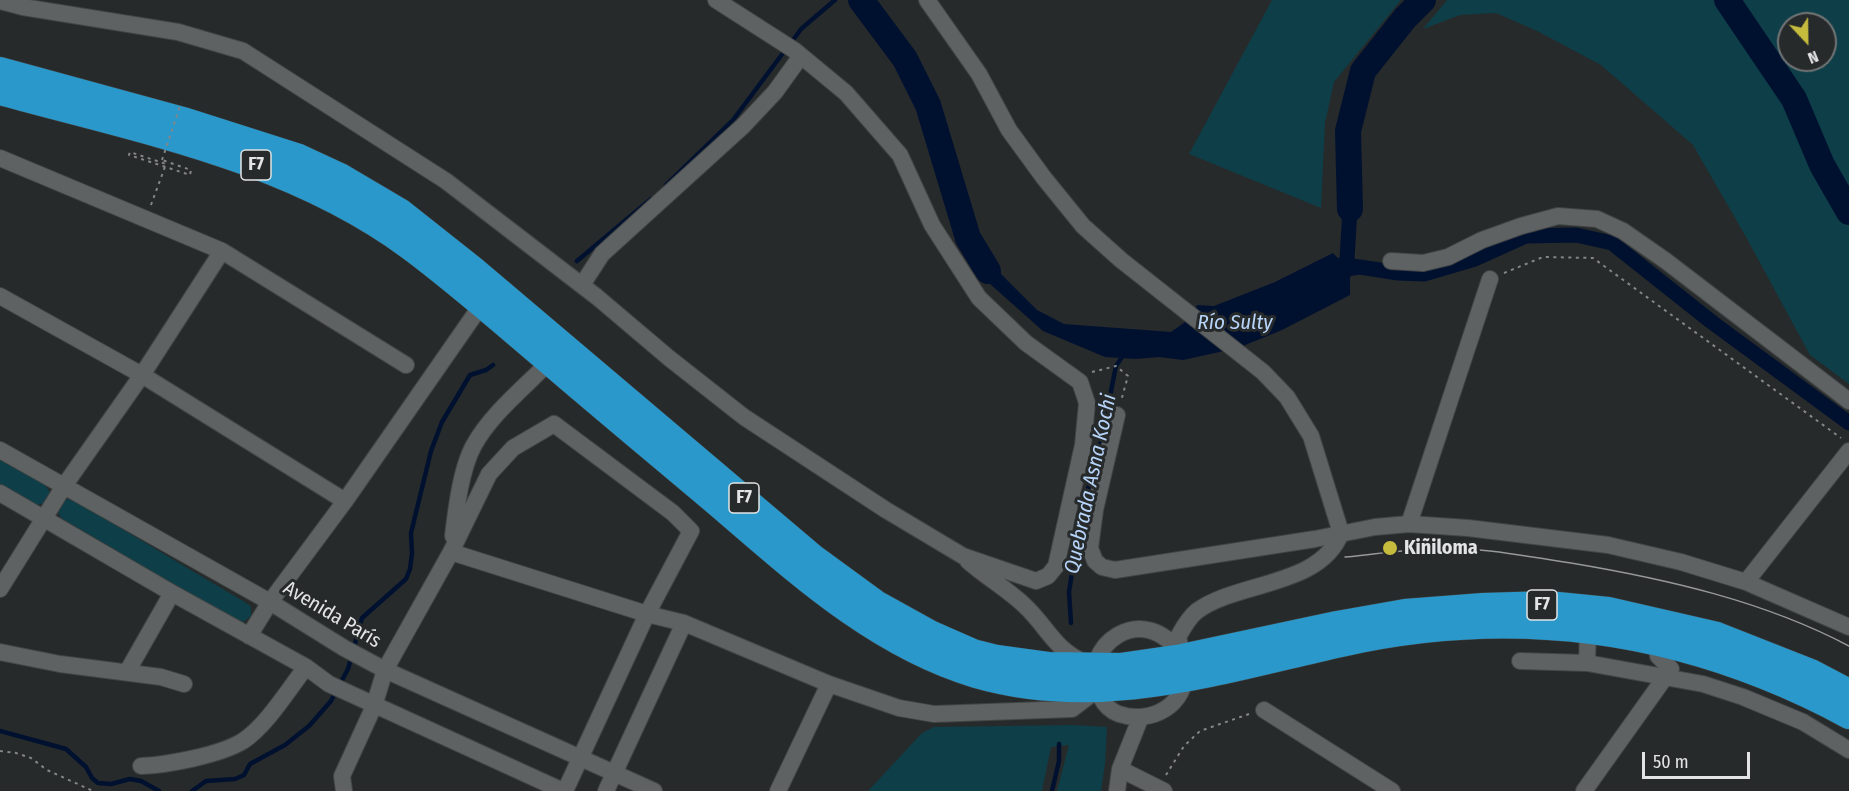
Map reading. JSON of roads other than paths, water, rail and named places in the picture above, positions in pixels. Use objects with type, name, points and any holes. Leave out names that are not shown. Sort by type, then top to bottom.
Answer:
[{"type":"highway","name":"F7","points":[[0,70],[194,123],[299,157],[340,176],[401,212],[473,269],[804,549],[876,603],[932,634],[973,652],[1096,679]]},
{"type":"highway","name":"F7","points":[[0,92],[182,140],[254,164],[329,197],[407,245],[482,304],[772,551],[860,620],[919,653],[972,674],[1023,684],[1096,679],[1120,666],[1183,669],[1400,633],[1453,627],[1513,625],[1588,629],[1656,641],[1713,656],[1771,677],[1849,716]]},
{"type":"highway","name":"F7","points":[[1183,669],[1337,624],[1405,612],[1548,604],[1608,610],[1717,634],[1811,672],[1849,692]]},
{"type":"street","points":[[716,0],[801,56],[846,93],[900,155],[932,225],[979,298],[1026,343],[1080,382],[1087,403],[1083,445],[1056,566],[1048,576],[1036,581],[963,556]]},
{"type":"street","points":[[0,1],[23,7],[178,32],[243,51],[446,181],[582,285],[744,417],[886,510],[963,556],[987,578],[1025,605],[1058,647],[1076,659],[1096,679],[1105,705],[1116,714],[1140,719],[1156,715],[1170,705],[1179,694],[1183,669],[1178,637],[1195,612],[1215,600],[1265,585],[1321,560],[1337,543],[1341,533],[1311,436],[1287,397],[1263,372],[1122,260],[1083,226],[1009,130],[979,74],[927,0]]},
{"type":"street","points":[[582,285],[602,254],[743,126],[775,92],[801,56]]},
{"type":"street","points":[[0,158],[222,251],[406,365]]},
{"type":"street","points":[[1391,261],[1423,263],[1448,257],[1482,240],[1558,216],[1597,219],[1623,231],[1666,261],[1849,401]]},
{"type":"street","points":[[0,589],[64,486],[141,375],[222,251]]},
{"type":"street","points":[[1409,524],[1490,279]]},
{"type":"street","points":[[0,296],[141,375],[345,501]]},
{"type":"street","points":[[249,636],[270,602],[345,501],[482,304]]},
{"type":"street","points":[[451,552],[457,506],[472,447],[485,427],[549,362]]},
{"type":"street","points":[[1117,416],[1095,510],[1090,548],[1095,561],[1102,567],[1115,570],[1375,527],[1409,524],[1468,528],[1608,545],[1681,562],[1746,582],[1849,627]]},
{"type":"street","points":[[0,493],[172,593],[306,667],[346,693],[374,706],[564,791],[647,614],[691,531],[673,513],[554,424],[513,448],[489,474],[451,552],[385,670],[374,706],[342,776],[345,791]]},
{"type":"street","name":"Avenida París","points":[[0,450],[270,602],[344,648],[385,670],[654,791]]},
{"type":"street","points":[[1746,582],[1849,452]]},
{"type":"street","points":[[451,552],[647,614],[684,623],[828,684],[899,708],[934,714],[1072,709],[1096,679],[1101,652],[1110,640],[1136,629],[1150,630],[1163,635],[1174,644],[1183,669]]},
{"type":"street","points":[[127,672],[172,593]]},
{"type":"street","points":[[606,791],[684,623]]},
{"type":"street","points":[[1587,663],[1588,629]]},
{"type":"street","points":[[1584,791],[1671,669],[1658,657],[1656,641]]},
{"type":"street","points":[[0,652],[60,664],[161,677],[184,684]]},
{"type":"street","points":[[1520,661],[1587,663],[1703,684],[1743,697],[1803,722],[1849,750]]},
{"type":"street","points":[[141,766],[161,765],[225,749],[243,741],[267,717],[306,667]]},
{"type":"street","points":[[1743,697],[1754,672]]},
{"type":"street","points":[[778,791],[828,684]]},
{"type":"street","points":[[1263,710],[1392,791]]},
{"type":"street","points":[[1117,791],[1120,769],[1140,719]]},
{"type":"street","points":[[1120,769],[1161,789]]},
{"type":"water","name":"Río Sulty","points":[[981,235],[1001,274],[1037,310],[1064,324],[1171,332],[1192,317],[1197,305],[1214,306],[1275,282],[1333,253],[1338,258],[1358,259],[1359,270],[1352,273],[1350,278],[1350,295],[1282,330],[1238,348],[1183,360],[1159,357],[1135,359],[1105,357],[1043,331],[990,284],[962,245]]},
{"type":"waterway","points":[[793,40],[801,29],[835,0]]},
{"type":"waterway","name":"Río Sulty","points":[[861,0],[905,59],[928,105],[968,238],[988,271]]},
{"type":"waterway","points":[[1350,209],[1348,131],[1363,71],[1405,18],[1423,0]]},
{"type":"waterway","points":[[1727,0],[1794,99],[1822,165],[1849,212]]},
{"type":"waterway","points":[[666,185],[733,120],[783,53]]},
{"type":"waterway","points":[[577,261],[651,199]]},
{"type":"waterway","points":[[1347,259],[1350,209]]},
{"type":"waterway","points":[[1346,269],[1360,267],[1398,273],[1424,274],[1475,259],[1526,236],[1576,235],[1612,243],[1713,323],[1849,423]]},
{"type":"waterway","name":"Quebrada Asna Kochi","points":[[1071,623],[1069,592],[1082,508],[1097,461],[1116,366],[1124,354]]},
{"type":"waterway","points":[[192,791],[206,781],[235,779],[244,775],[250,764],[285,745],[309,726],[331,701],[348,669],[362,618],[406,579],[410,569],[411,533],[431,451],[442,422],[470,375],[493,365]]},
{"type":"waterway","points":[[0,731],[66,749],[86,767],[98,783],[111,784],[130,779],[141,781],[159,791]]},
{"type":"waterway","name":"Quebrada Asna Kochi","points":[[1052,791],[1059,761],[1059,744]]},
{"type":"tram line","points":[[1345,557],[1422,550],[1468,549],[1571,563],[1678,584],[1749,604],[1817,630],[1849,646]]},
{"type":"place","name":"Kiñiloma","points":[[1390,548]]}]
